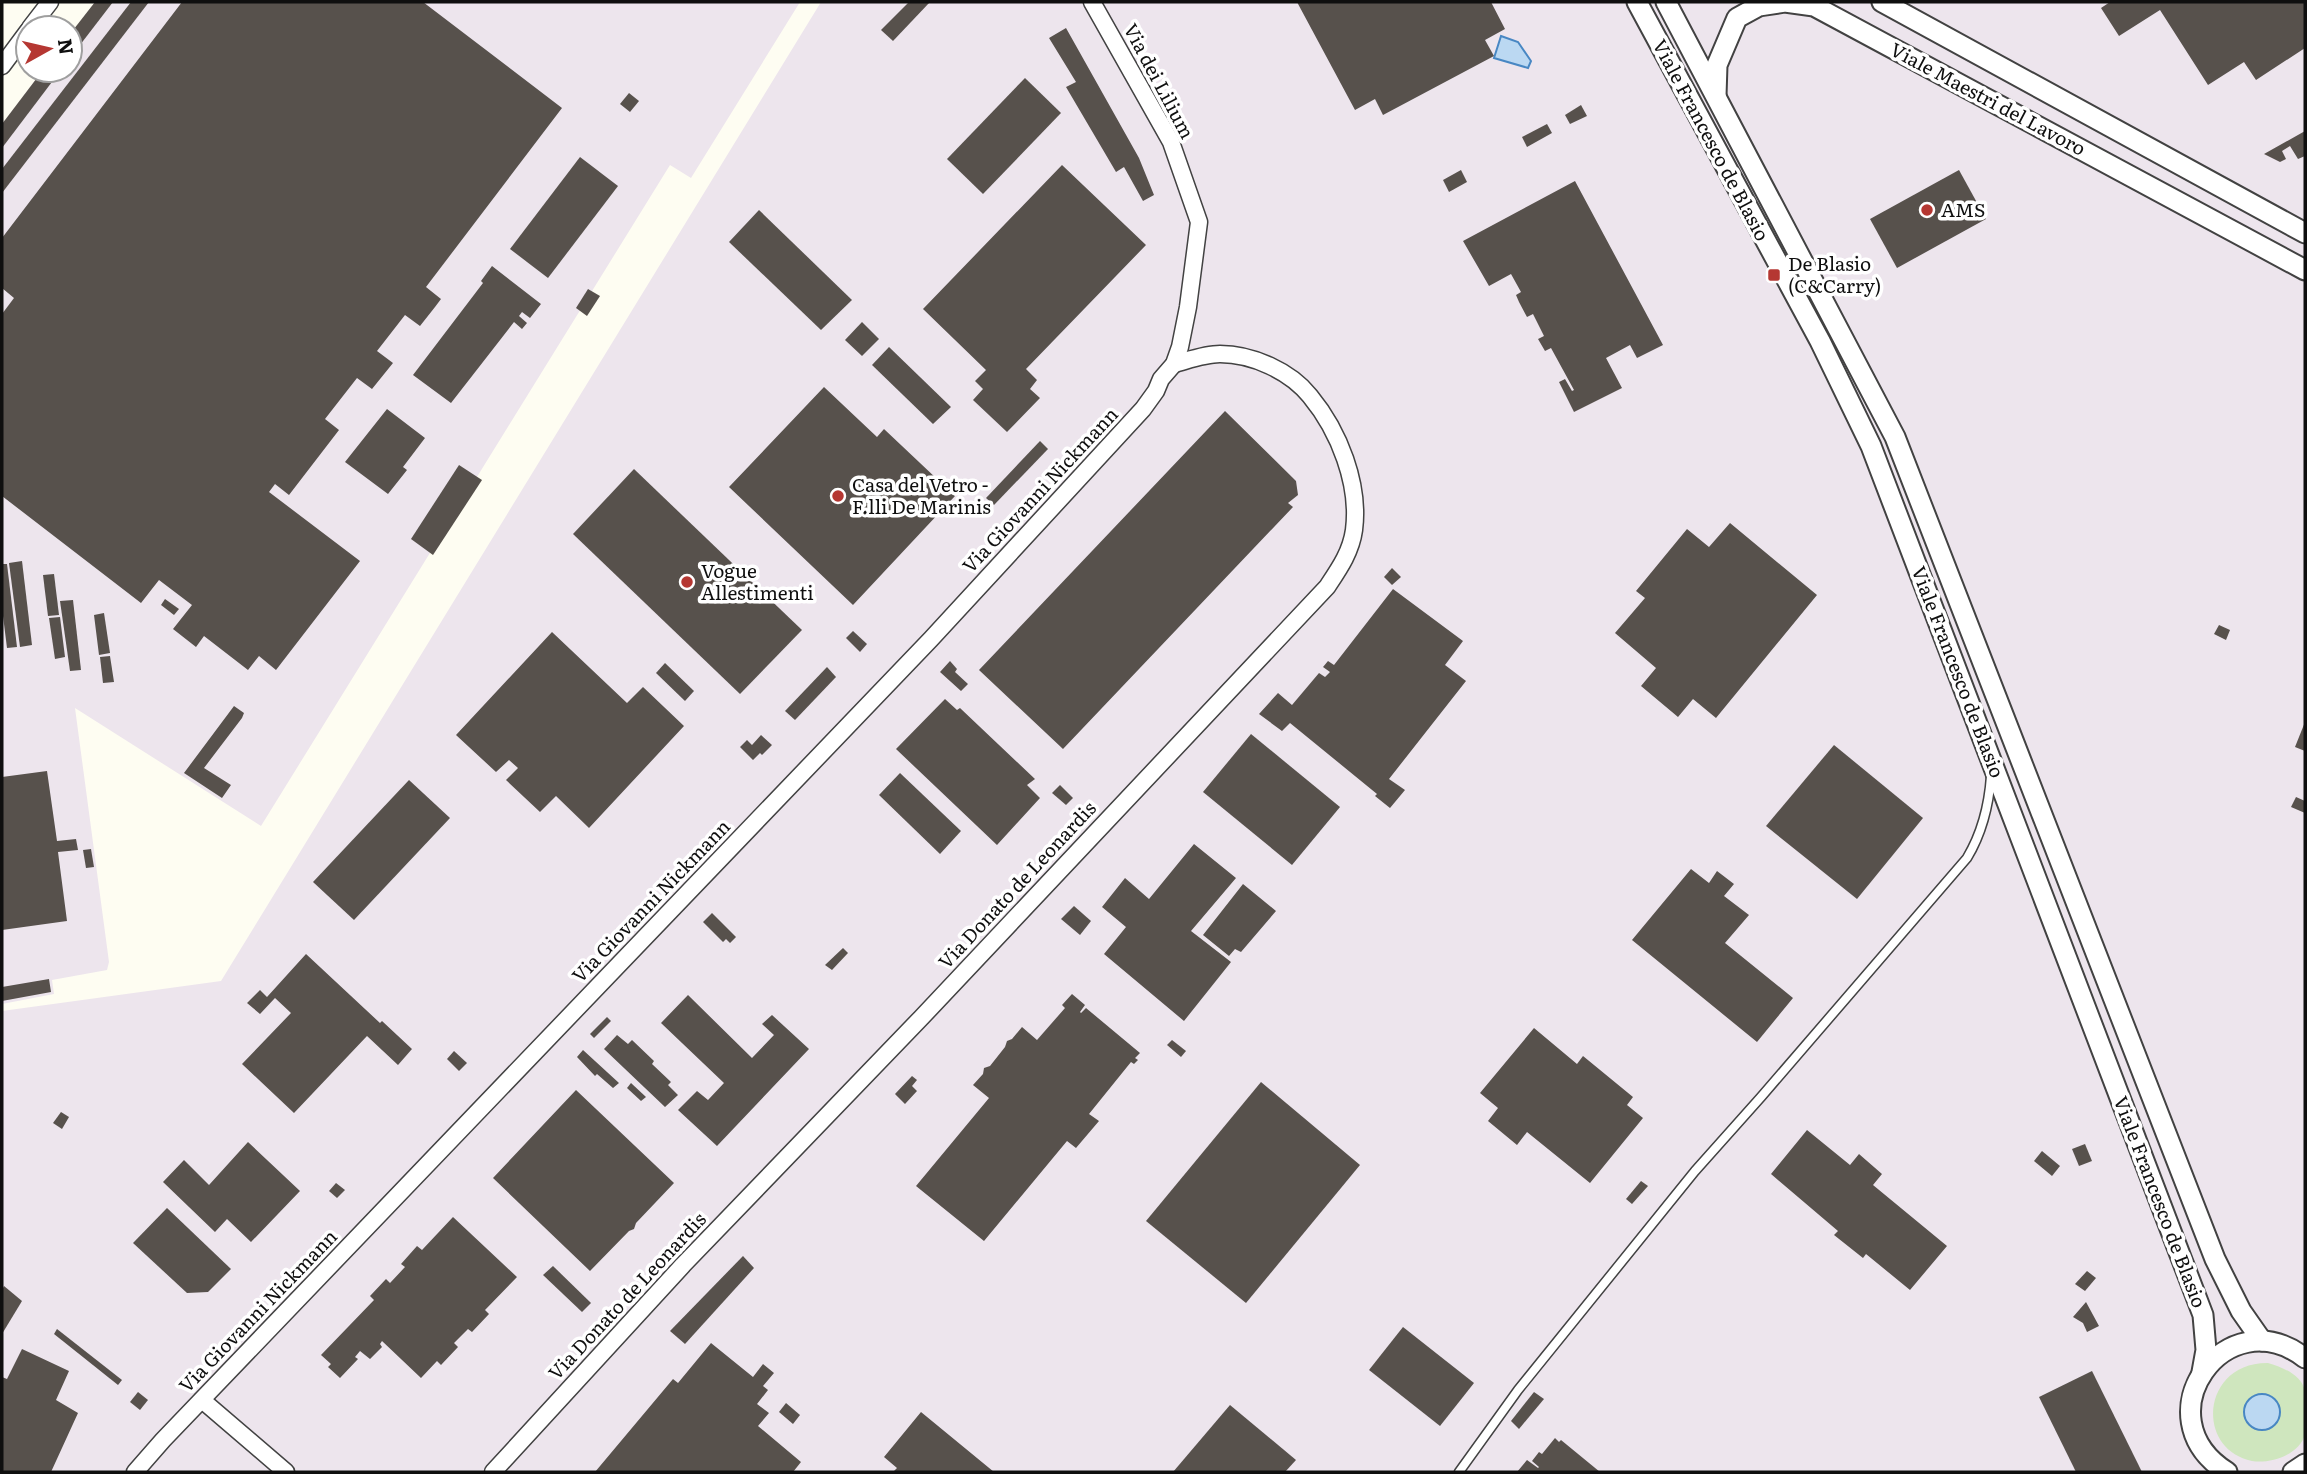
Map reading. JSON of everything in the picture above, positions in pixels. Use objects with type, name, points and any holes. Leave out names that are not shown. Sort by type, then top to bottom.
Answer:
[{"type":"street","name":"Via dei Lilium","points":[[1092,2],[1171,142],[1199,222],[1180,347]]},
{"type":"street","name":"Viale Francesco de Blasio","points":[[1637,2],[1821,341],[1871,446],[2203,1315],[2206,1350],[2202,1372],[2193,1390],[2190,1410],[2192,1430],[2201,1449],[2214,1464],[2227,1472]]},
{"type":"street","name":"Viale Francesco de Blasio","points":[[1666,2],[1895,437],[2215,1259],[2241,1311],[2262,1341]]},
{"type":"street","name":"Viale Maestri del Lavoro","points":[[1716,97],[1717,65],[1737,18],[1759,6],[1784,2],[1814,6],[2305,270]]},
{"type":"street","name":"Viale Maestri del Lavoro","points":[[1882,2],[2305,233]]},
{"type":"street","points":[[2,66],[14,50]]},
{"type":"street","name":"Via Giovanni Nickmann","points":[[135,1472],[931,639],[1143,409],[1161,379],[1174,365],[1180,347]]},
{"type":"street","name":"Via Donato de Leonardis","points":[[493,1472],[684,1265],[1327,587],[1346,557],[1354,530],[1350,475],[1330,426],[1310,395],[1292,379],[1272,367],[1248,358],[1220,354],[1174,365]]},
{"type":"street","points":[[2202,1372],[2218,1354],[2239,1344],[2262,1341],[2279,1344],[2305,1359]]},
{"type":"street","points":[[202,1400],[286,1472]]},
{"type":"street","points":[[2293,1472],[2305,1464]]},
{"type":"lane","points":[[1460,1472],[1518,1390],[1695,1171],[1967,858],[1978,839],[1987,807],[1993,762]]},
{"type":"shaded area","points":[[95,2],[800,2],[691,178],[670,165],[261,826],[75,708],[109,962],[107,970],[52,980],[54,994],[2,1004],[2,124],[32,84],[84,84],[84,17]]},
{"type":"shaded area","points":[[821,2],[2305,2],[2305,1472],[2,1472],[2,1011],[221,981]]},
{"type":"green space","points":[[2268,1363],[2291,1372],[2303,1385],[2306,1396],[2306,1429],[2302,1441],[2291,1453],[2267,1461],[2252,1461],[2233,1453],[2221,1440],[2214,1424],[2214,1407],[2219,1390],[2230,1376],[2246,1366]],"holes":[[[2258,1395],[2275,1400],[2278,1419],[2267,1429],[2260,1430],[2252,1428],[2248,1401]]]},
{"type":"water","points":[[1501,36],[1518,42],[1531,61],[1528,68],[1494,58]]},
{"type":"water","points":[[2262,1394],[2275,1399],[2280,1412],[2275,1425],[2262,1430],[2249,1425],[2244,1412],[2249,1399]]},
{"type":"building","points":[[95,2],[113,2],[84,40],[84,16]]},
{"type":"building","points":[[131,2],[149,2],[2,193],[2,169],[68,84],[84,84],[84,63]]},
{"type":"building","points":[[182,2],[423,2],[562,108],[426,287],[441,299],[435,307],[420,326],[405,315],[377,351],[393,363],[372,389],[357,378],[325,419],[339,430],[289,495],[275,484],[269,492],[360,561],[276,670],[259,656],[248,670],[204,636],[196,647],[173,629],[192,605],[159,580],[141,603],[2,496],[2,314],[14,298],[2,288],[2,238]]},
{"type":"building","points":[[909,2],[930,2],[893,41],[881,30]]},
{"type":"building","points":[[1297,2],[1491,2],[1505,29],[1485,40],[1494,56],[1383,115],[1375,99],[1355,110]]},
{"type":"building","points":[[2110,2],[2305,2],[2305,48],[2256,80],[2244,62],[2208,85],[2160,10],[2119,36],[2101,8]]},
{"type":"building","points":[[1066,28],[1139,158],[1154,195],[1143,201],[1124,167],[1116,172],[1066,87],[1076,82],[1049,38]]},
{"type":"building","points":[[1025,78],[1061,113],[983,194],[947,159]]},
{"type":"building","points":[[32,84],[50,84],[2,148],[2,124]]},
{"type":"building","points":[[629,93],[639,101],[630,112],[620,104]]},
{"type":"building","points":[[1581,105],[1587,116],[1570,124],[1565,115]]},
{"type":"building","points":[[1547,124],[1552,133],[1527,147],[1522,137]]},
{"type":"building","points":[[2305,131],[2305,156],[2298,159],[2290,146],[2282,151],[2286,159],[2280,162],[2264,154]]},
{"type":"building","points":[[580,157],[618,186],[548,278],[510,249]]},
{"type":"building","points":[[1062,165],[1146,245],[1026,369],[1037,380],[1030,389],[1040,398],[1007,432],[973,400],[983,389],[975,381],[986,370],[923,309]]},
{"type":"building","points":[[1461,170],[1467,182],[1449,192],[1443,180]]},
{"type":"building","points":[[1959,170],[1986,219],[1897,268],[1870,219]]},
{"type":"building","points":[[1575,181],[1663,345],[1637,358],[1630,345],[1606,358],[1622,388],[1574,412],[1559,382],[1565,379],[1572,391],[1574,390],[1551,348],[1545,351],[1538,339],[1544,336],[1533,314],[1527,317],[1519,302],[1516,295],[1521,292],[1511,274],[1489,286],[1463,241]]},
{"type":"building","points":[[759,210],[852,300],[821,330],[729,242]]},
{"type":"building","points":[[492,266],[541,304],[530,318],[522,312],[519,316],[527,323],[522,329],[514,322],[451,403],[413,375],[483,283],[481,281]]},
{"type":"building","points":[[588,289],[600,296],[587,316],[576,308]]},
{"type":"building","points":[[862,322],[879,339],[862,356],[845,340]]},
{"type":"building","points":[[889,347],[951,407],[933,424],[872,365]]},
{"type":"building","name":"Casa del Vetro - F.lli De Marinis","points":[[824,387],[877,437],[884,429],[955,496],[853,605],[729,487]]},
{"type":"building","points":[[387,409],[425,438],[403,467],[407,470],[388,494],[345,462]]},
{"type":"building","points":[[1225,411],[1296,481],[1298,495],[1288,503],[1293,507],[1063,749],[979,670]]},
{"type":"building","points":[[1040,441],[1048,449],[994,505],[986,498]]},
{"type":"building","points":[[459,465],[482,480],[433,555],[411,539]]},
{"type":"building","name":"Vogue Allestimenti","points":[[634,469],[802,630],[740,694],[573,534]]},
{"type":"building","points":[[1730,523],[1817,595],[1716,718],[1693,699],[1678,717],[1641,686],[1656,668],[1615,633],[1645,598],[1636,591],[1687,529],[1709,547]]},
{"type":"building","points":[[22,561],[32,645],[20,647],[9,563]]},
{"type":"building","points":[[2,564],[7,564],[17,647],[7,648],[2,608]]},
{"type":"building","points":[[1392,568],[1401,577],[1392,585],[1384,577]]},
{"type":"building","points":[[54,574],[59,615],[48,616],[43,575]]},
{"type":"building","points":[[1393,589],[1463,641],[1445,665],[1466,681],[1389,779],[1405,790],[1390,808],[1375,796],[1377,794],[1290,723],[1282,731],[1259,714],[1278,693],[1292,705],[1319,673],[1325,677],[1330,672],[1323,667],[1328,661],[1334,665]]},
{"type":"building","points":[[165,599],[179,609],[174,615],[161,605]]},
{"type":"building","points":[[73,600],[81,670],[70,671],[60,601]]},
{"type":"building","points":[[104,613],[110,653],[99,655],[94,615]]},
{"type":"building","points":[[60,617],[65,657],[55,659],[49,618]]},
{"type":"building","points":[[2219,625],[2230,630],[2226,640],[2214,634]]},
{"type":"building","points":[[853,631],[867,644],[860,652],[846,638]]},
{"type":"building","points":[[552,632],[627,703],[643,687],[684,726],[589,828],[556,796],[540,812],[506,780],[518,768],[509,760],[496,772],[456,735]]},
{"type":"building","points":[[110,656],[114,682],[103,683],[100,657]]},
{"type":"building","points":[[950,661],[957,669],[955,672],[968,684],[961,691],[940,672]]},
{"type":"building","points":[[665,663],[694,691],[685,701],[656,673]]},
{"type":"building","points":[[827,667],[836,677],[795,720],[785,711]]},
{"type":"building","points":[[945,699],[957,710],[960,708],[1035,779],[1027,785],[1040,798],[997,845],[896,749]]},
{"type":"building","points":[[234,706],[244,713],[242,718],[204,768],[231,785],[222,798],[184,773]]},
{"type":"building","points":[[2305,722],[2305,751],[2295,747]]},
{"type":"building","points":[[1251,734],[1340,807],[1292,865],[1203,792]]},
{"type":"building","points":[[761,735],[772,745],[753,760],[740,747],[747,740],[752,745]]},
{"type":"building","points":[[1834,745],[1923,818],[1857,899],[1766,826]]},
{"type":"building","points":[[47,771],[57,841],[76,839],[78,850],[58,852],[67,921],[2,930],[2,777]]},
{"type":"building","points":[[900,773],[961,831],[940,854],[879,795]]},
{"type":"building","points":[[409,780],[450,818],[354,920],[313,882]]},
{"type":"building","points":[[1060,785],[1073,798],[1066,805],[1052,793]]},
{"type":"building","points":[[2296,797],[2305,801],[2305,813],[2291,807]]},
{"type":"building","points":[[1194,844],[1236,878],[1191,931],[1231,962],[1184,1021],[1104,954],[1126,927],[1102,907],[1125,878],[1149,899]]},
{"type":"building","points":[[91,849],[94,867],[86,868],[83,850]]},
{"type":"building","points":[[1691,869],[1709,883],[1717,871],[1734,884],[1724,896],[1749,915],[1725,943],[1793,998],[1757,1042],[1632,940]]},
{"type":"building","points":[[1243,884],[1276,911],[1241,952],[1235,949],[1229,956],[1203,935]]},
{"type":"building","points":[[1074,906],[1091,921],[1080,935],[1061,919]]},
{"type":"building","points":[[712,913],[736,937],[730,943],[726,939],[723,942],[703,922]]},
{"type":"building","points":[[843,948],[848,953],[832,970],[825,965]]},
{"type":"building","points":[[306,954],[412,1049],[398,1065],[367,1036],[294,1113],[242,1064],[291,1013],[275,998],[260,1014],[247,1003],[260,990],[267,997]]},
{"type":"building","points":[[49,979],[51,992],[2,1001],[2,987]]},
{"type":"building","points":[[1072,994],[1085,1005],[1081,1013],[1086,1008],[1140,1053],[1135,1058],[1138,1060],[1134,1064],[1131,1062],[1089,1114],[1099,1121],[1076,1148],[1067,1141],[984,1241],[916,1186],[989,1098],[973,1085],[983,1074],[984,1068],[990,1066],[1007,1041],[1022,1027],[1037,1040],[1065,1008],[1062,1005]]},
{"type":"building","points":[[688,995],[752,1058],[774,1035],[762,1024],[772,1015],[809,1049],[717,1146],[678,1110],[697,1091],[708,1100],[724,1083],[661,1023]]},
{"type":"building","points":[[607,1017],[611,1021],[594,1038],[590,1034]]},
{"type":"building","points":[[1534,1028],[1577,1064],[1583,1056],[1633,1097],[1627,1105],[1643,1118],[1590,1183],[1527,1132],[1517,1145],[1488,1121],[1498,1108],[1480,1093]]},
{"type":"building","points":[[617,1035],[628,1044],[632,1040],[671,1082],[668,1085],[678,1095],[665,1107],[604,1049]]},
{"type":"building","points":[[1172,1040],[1186,1051],[1181,1057],[1167,1045]]},
{"type":"building","points":[[583,1050],[619,1083],[613,1088],[597,1074],[595,1076],[577,1057]]},
{"type":"building","points":[[454,1051],[467,1063],[459,1071],[447,1059]]},
{"type":"building","points":[[912,1076],[917,1080],[912,1086],[917,1091],[905,1104],[895,1094]]},
{"type":"building","points":[[1261,1082],[1360,1165],[1246,1303],[1146,1221]]},
{"type":"building","points":[[631,1083],[646,1097],[641,1101],[627,1088]]},
{"type":"building","points":[[576,1090],[674,1183],[636,1223],[634,1229],[590,1271],[493,1178]]},
{"type":"building","points":[[61,1112],[69,1117],[62,1129],[53,1123]]},
{"type":"building","points":[[1807,1130],[1850,1165],[1859,1154],[1882,1174],[1873,1185],[1947,1246],[1910,1290],[1866,1254],[1863,1258],[1834,1235],[1838,1231],[1771,1174]]},
{"type":"building","points":[[248,1142],[300,1191],[251,1242],[227,1219],[215,1232],[163,1182],[184,1160],[209,1185]]},
{"type":"building","points":[[2085,1144],[2092,1161],[2079,1166],[2072,1149]]},
{"type":"building","points":[[2042,1151],[2060,1166],[2052,1176],[2034,1161]]},
{"type":"building","points":[[1641,1181],[1648,1186],[1632,1204],[1626,1199]]},
{"type":"building","points":[[336,1183],[345,1190],[337,1198],[329,1191]]},
{"type":"building","points":[[167,1208],[231,1269],[208,1292],[187,1293],[133,1243]]},
{"type":"building","points":[[453,1217],[517,1277],[485,1310],[489,1314],[472,1332],[468,1329],[454,1343],[458,1347],[441,1365],[437,1361],[421,1378],[382,1341],[382,1347],[370,1359],[360,1351],[355,1357],[358,1359],[340,1378],[328,1367],[331,1364],[321,1355],[374,1300],[370,1296],[386,1279],[390,1283],[405,1267],[401,1264],[417,1246],[422,1250]]},
{"type":"building","points":[[743,1256],[754,1268],[685,1344],[670,1331]]},
{"type":"building","points":[[553,1266],[591,1303],[582,1312],[543,1275]]},
{"type":"building","points":[[2087,1271],[2096,1278],[2085,1291],[2075,1284]]},
{"type":"building","points":[[4,1286],[22,1301],[2,1334],[2,1290]]},
{"type":"building","points":[[2086,1302],[2099,1326],[2087,1332],[2083,1323],[2073,1317]]},
{"type":"building","points":[[1403,1327],[1474,1383],[1440,1426],[1369,1370]]},
{"type":"building","points":[[57,1329],[122,1380],[118,1385],[54,1334]]},
{"type":"building","points":[[711,1343],[753,1377],[763,1364],[774,1373],[763,1386],[768,1390],[757,1404],[769,1413],[758,1426],[801,1462],[793,1472],[595,1472],[673,1379],[678,1383]]},
{"type":"building","points":[[22,1349],[69,1371],[56,1400],[78,1413],[51,1472],[2,1472],[2,1377],[7,1379]]},
{"type":"building","points":[[2092,1371],[2142,1472],[2076,1472],[2039,1397]]},
{"type":"building","points":[[138,1392],[148,1400],[140,1410],[130,1402]]},
{"type":"building","points":[[1534,1392],[1544,1399],[1519,1429],[1511,1421]]},
{"type":"building","points":[[786,1403],[800,1415],[793,1424],[779,1412]]},
{"type":"building","points":[[1230,1405],[1296,1460],[1285,1472],[1173,1472]]},
{"type":"building","points":[[921,1412],[994,1472],[893,1472],[897,1468],[884,1457]]},
{"type":"building","points":[[1555,1438],[1600,1472],[1517,1472],[1527,1460],[1538,1468],[1532,1461],[1539,1452],[1542,1454]]},
{"type":"place","name":"AMS","points":[[1927,210]]},
{"type":"place","name":"De Blasio (C&Carry)","points":[[1774,275]]},
{"type":"place","name":"Casa del Vetro - F.lli De Marinis","points":[[838,496]]},
{"type":"place","name":"Vogue Allestimenti","points":[[687,582]]}]
